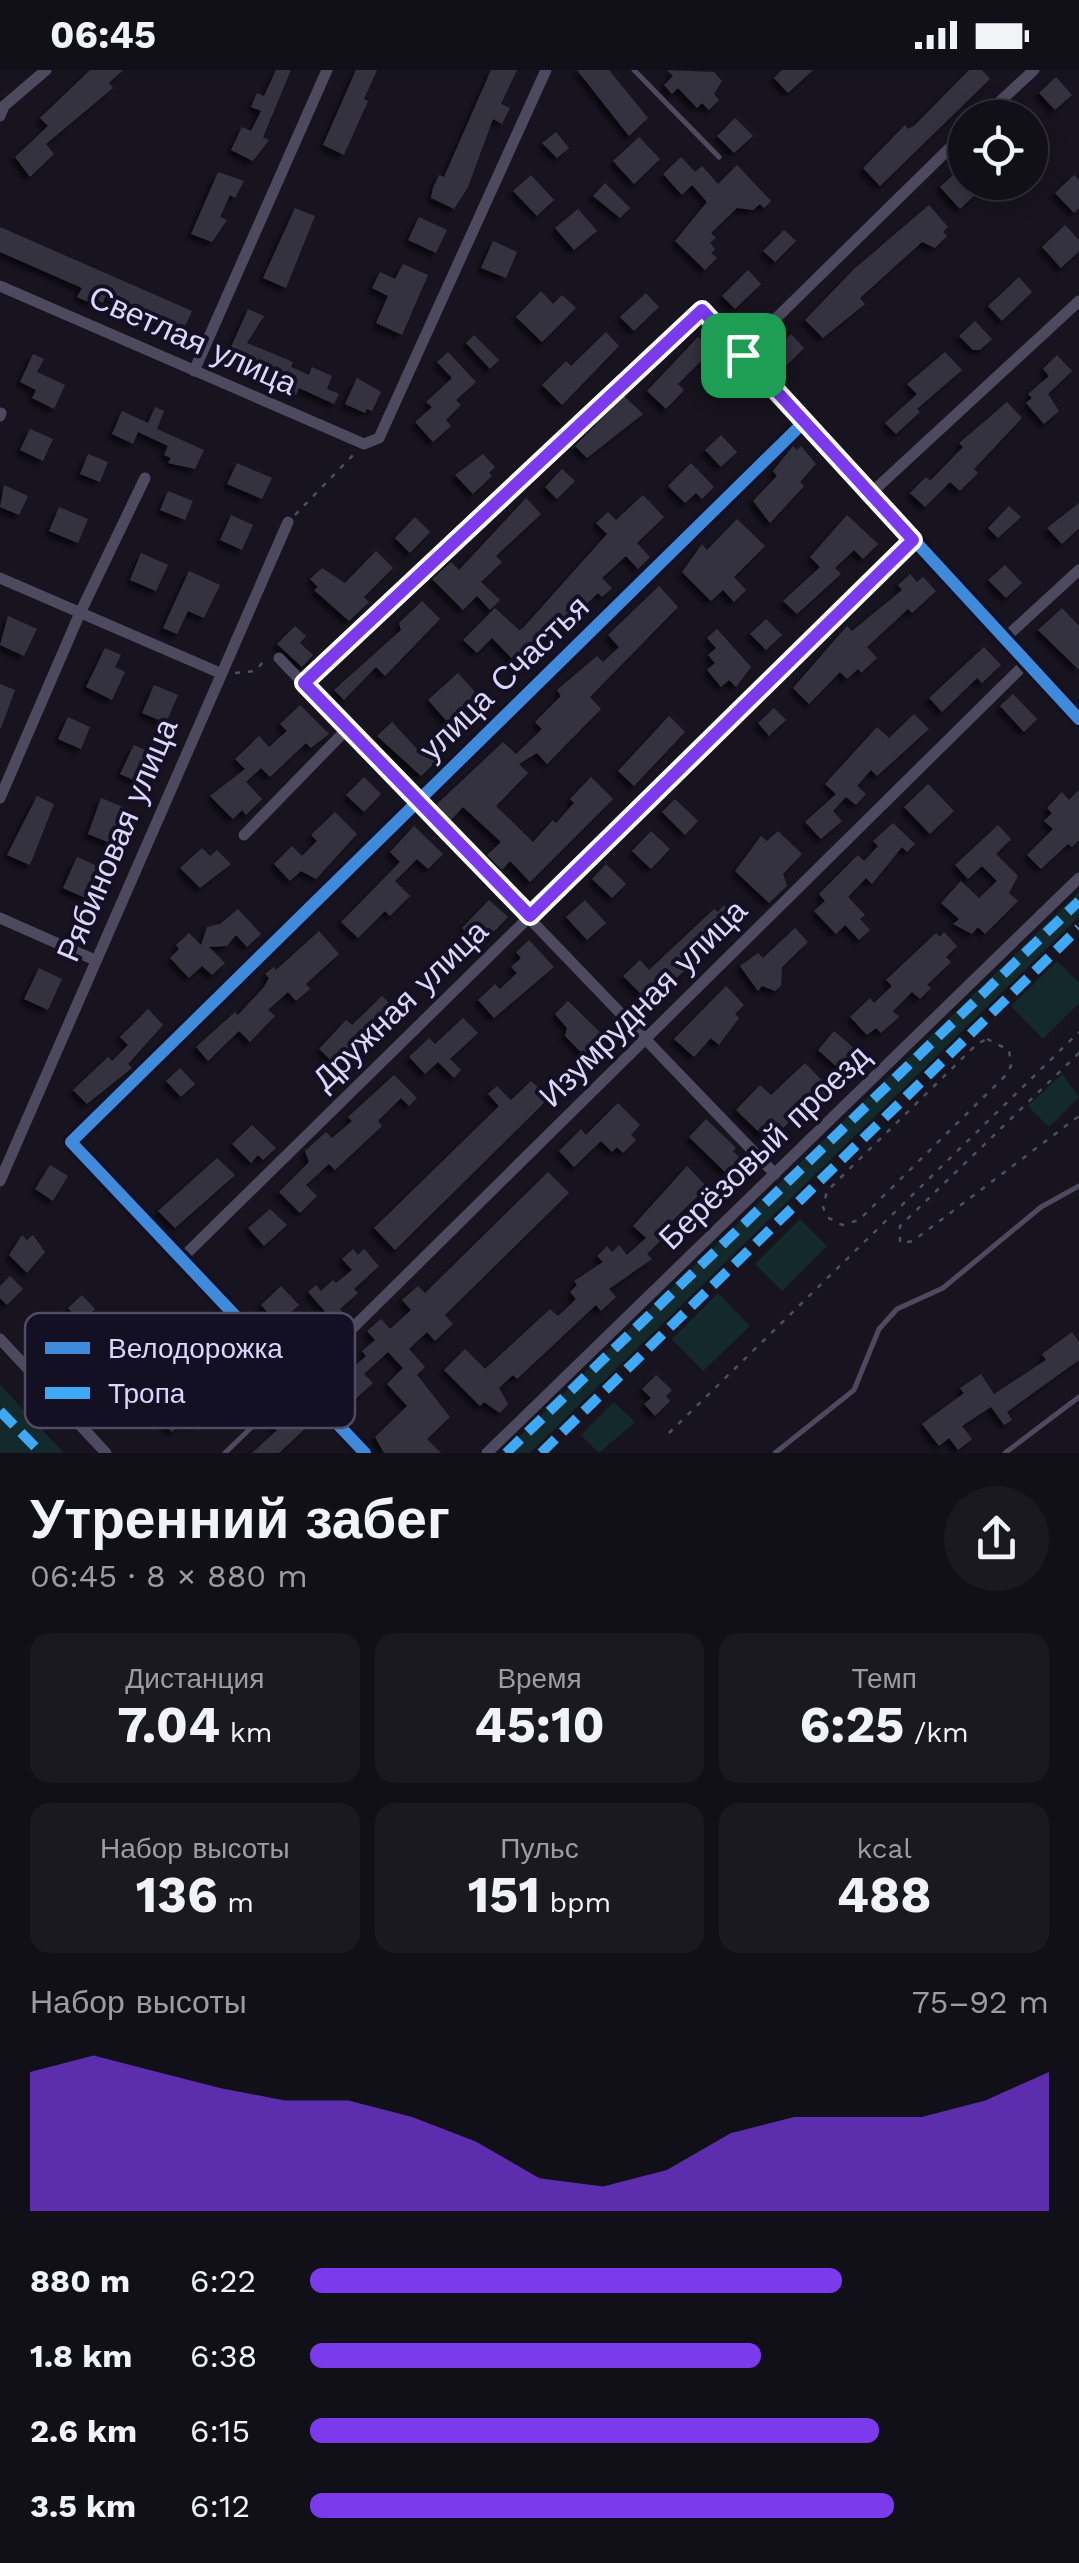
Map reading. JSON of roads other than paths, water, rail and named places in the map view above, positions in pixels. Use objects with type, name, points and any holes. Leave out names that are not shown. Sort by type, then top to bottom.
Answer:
[{"type":"street","points":[[0,116],[4,106],[46,70]]},
{"type":"street","points":[[194,371],[327,70]]},
{"type":"street","name":"Светлая улица","points":[[0,286],[364,444],[379,438],[546,70]]},
{"type":"street","points":[[1002,100],[1034,70]]},
{"type":"street","points":[[755,340],[948,151]]},
{"type":"street","points":[[870,494],[1079,301]]},
{"type":"street","points":[[304,683],[702,310],[1079,719]]},
{"type":"street","name":"улица Счастья","points":[[182,1258],[71,1142],[805,422]]},
{"type":"street","points":[[0,798],[80,614],[145,478]]},
{"type":"street","name":"Рябиновая улица","points":[[0,1181],[288,522]]},
{"type":"street","name":"Дружная улица","points":[[182,1258],[913,540]]},
{"type":"street","points":[[1006,638],[1079,570]]},
{"type":"street","points":[[0,578],[220,671]]},
{"type":"street","points":[[275,656],[647,1037],[775,1174]]},
{"type":"street","name":"Изумрудная улица","points":[[355,1326],[1026,663]]},
{"type":"street","points":[[244,835],[348,728]]},
{"type":"street","name":"Берёзовый проезд","points":[[487,1453],[1079,878]]},
{"type":"street","points":[[0,918],[95,960]]},
{"type":"street","points":[[182,1258],[233,1313]]},
{"type":"street","points":[[0,1339],[25,1366]]},
{"type":"street","points":[[83,1428],[106,1453]]},
{"type":"street","points":[[341,1428],[365,1453]]},
{"type":"lane","points":[[634,70],[719,157]]},
{"type":"lane","points":[[776,1453],[854,1390],[880,1330],[897,1309],[943,1288],[1042,1207],[1079,1186]]},
{"type":"lane","points":[[1005,1453],[1079,1397]]},
{"type":"lane","points":[[225,1453],[251,1428]]}]
